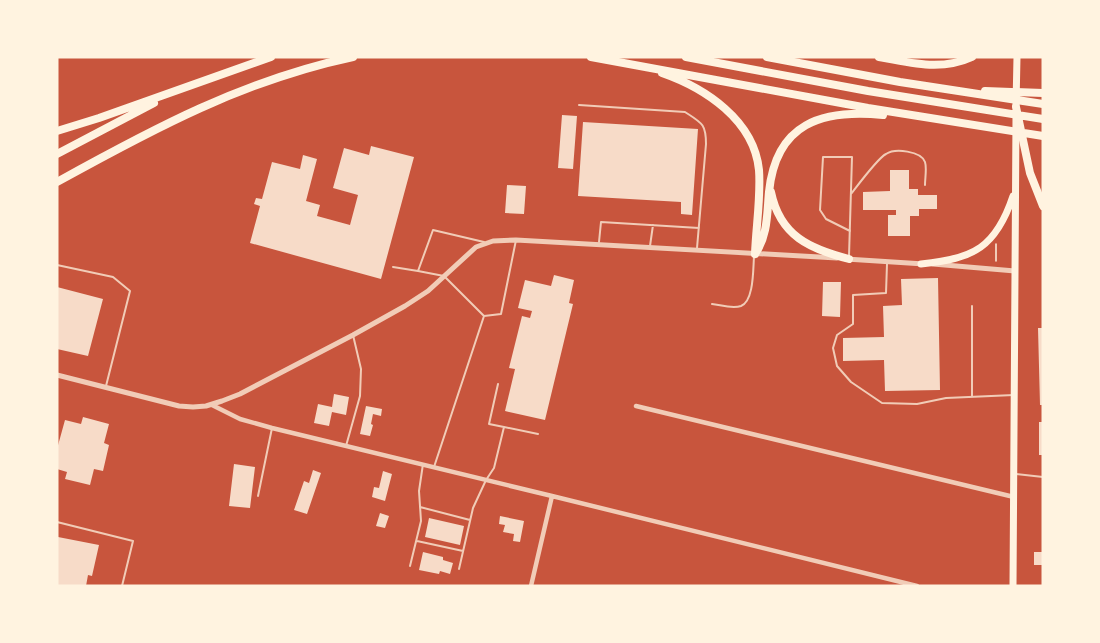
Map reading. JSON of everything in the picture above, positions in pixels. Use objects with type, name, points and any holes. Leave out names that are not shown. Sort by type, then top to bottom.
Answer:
[{"type":"highway","points":[[57,131],[271,57]]},
{"type":"highway","points":[[57,182],[140,136],[216,100],[274,78],[353,57]]},
{"type":"highway","points":[[591,57],[939,120],[1042,136]]},
{"type":"highway","points":[[686,57],[868,91],[1041,119]]},
{"type":"highway","points":[[767,57],[1041,104]]},
{"type":"highway","points":[[879,57],[939,65],[972,57]]},
{"type":"highway","points":[[620,62],[661,73],[698,88],[720,105],[743,129],[759,169],[755,254]]},
{"type":"highway","points":[[57,154],[146,107],[205,80]]},
{"type":"highway","points":[[993,94],[1041,93]]},
{"type":"highway","points":[[1016,107],[1030,173],[1043,206]]},
{"type":"highway","points":[[755,254],[762,243],[765,231],[770,179],[775,161],[786,142],[800,129],[819,120],[855,113],[939,120]]},
{"type":"highway","points":[[770,179],[776,208],[791,232],[812,247],[849,259]]},
{"type":"main road","points":[[1013,586],[1017,57]]},
{"type":"main road","points":[[921,264],[960,257],[986,244],[999,228],[1016,188]]},
{"type":"street","points":[[57,375],[186,407],[212,405],[249,389],[414,301],[472,250],[487,243],[516,240],[888,261],[1015,271]]},
{"type":"street","points":[[212,405],[240,419],[272,428],[917,586]]},
{"type":"street","points":[[636,406],[1014,497]]},
{"type":"street","points":[[531,586],[552,496]]},
{"type":"street","points":[[879,586],[881,578]]},
{"type":"lane","points":[[579,105],[685,112],[699,121],[706,130],[706,144],[697,251]]},
{"type":"lane","points":[[851,194],[884,154],[894,151],[905,151],[923,158],[926,164],[925,185]]},
{"type":"lane","points":[[849,259],[850,231],[852,157],[823,157],[820,210],[826,219],[850,231]]},
{"type":"lane","points":[[598,245],[601,222],[699,228]]},
{"type":"lane","points":[[650,248],[653,225]]},
{"type":"lane","points":[[418,271],[433,230],[487,243]]},
{"type":"lane","points":[[484,316],[501,314],[516,240]]},
{"type":"lane","points":[[712,304],[734,307],[746,303],[751,288],[755,254]]},
{"type":"lane","points":[[888,261],[886,293],[853,296],[853,324],[837,334],[833,348],[837,366],[851,382],[882,403],[917,404],[946,398],[1014,395]]},
{"type":"lane","points":[[57,266],[113,277],[130,291],[106,388]]},
{"type":"lane","points":[[393,267],[444,276],[484,316]]},
{"type":"lane","points":[[972,306],[972,397]]},
{"type":"lane","points":[[434,467],[484,316]]},
{"type":"lane","points":[[346,446],[360,396],[361,369],[353,335]]},
{"type":"lane","points":[[498,384],[489,424],[538,434]]},
{"type":"lane","points":[[459,569],[475,503],[494,468],[504,427]]},
{"type":"lane","points":[[258,496],[272,428]]},
{"type":"lane","points":[[410,566],[421,521],[419,491],[423,464]]},
{"type":"lane","points":[[1014,474],[1043,477]]},
{"type":"lane","points":[[420,507],[471,520]]},
{"type":"lane","points":[[57,522],[133,541],[122,586]]},
{"type":"lane","points":[[417,541],[463,551]]},
{"type":"path","points":[[995,241],[996,261]]},
{"type":"building","points":[[562,115],[577,116],[573,169],[558,168]]},
{"type":"building","points":[[583,122],[698,129],[692,215],[681,214],[681,202],[578,196]]},
{"type":"building","points":[[371,146],[414,157],[381,279],[250,243],[260,206],[254,204],[256,198],[262,199],[272,162],[300,169],[303,155],[317,159],[306,201],[320,205],[317,216],[350,225],[358,195],[333,188],[344,148],[369,155]]},
{"type":"building","points":[[890,170],[909,170],[909,189],[918,189],[918,195],[937,195],[937,209],[919,209],[919,216],[910,216],[910,236],[888,236],[888,215],[896,215],[896,210],[863,210],[863,192],[890,191]]},
{"type":"building","points":[[507,185],[526,186],[524,214],[505,213]]},
{"type":"building","points":[[554,275],[574,280],[569,303],[573,304],[545,420],[505,411],[515,369],[509,368],[522,316],[530,318],[532,311],[518,308],[525,280],[551,286]]},
{"type":"building","points":[[938,278],[940,390],[885,391],[884,360],[843,361],[843,338],[884,337],[883,306],[902,305],[901,279]]},
{"type":"building","points":[[823,282],[841,282],[840,317],[822,316]]},
{"type":"building","points":[[57,287],[103,299],[88,356],[57,349]]},
{"type":"building","points":[[1038,328],[1043,328],[1043,405],[1040,405]]},
{"type":"building","points":[[334,394],[349,397],[346,415],[332,412],[329,426],[314,423],[318,404],[332,407]]},
{"type":"building","points":[[366,406],[382,409],[381,416],[373,414],[370,436],[360,434]]},
{"type":"building","points":[[83,417],[109,424],[104,443],[109,445],[103,471],[94,469],[90,485],[65,479],[67,472],[57,469],[57,449],[65,420],[81,424]]},
{"type":"building","points":[[1039,422],[1043,422],[1043,455],[1039,455]]},
{"type":"building","points":[[234,464],[255,467],[250,508],[229,506]]},
{"type":"building","points":[[313,470],[321,473],[307,514],[294,510],[304,481],[309,483]]},
{"type":"building","points":[[383,471],[392,474],[385,501],[372,497],[374,487],[379,488]]},
{"type":"building","points":[[380,513],[389,516],[385,528],[376,526]]},
{"type":"building","points":[[500,516],[524,521],[520,542],[513,541],[514,534],[503,532],[505,525],[499,524]]},
{"type":"building","points":[[429,518],[464,526],[460,545],[425,537]]},
{"type":"building","points":[[58,537],[99,545],[92,576],[88,575],[86,586],[57,586]]},
{"type":"building","points":[[423,552],[443,557],[443,560],[453,563],[450,574],[419,570]]},
{"type":"building","points":[[1034,552],[1043,552],[1043,565],[1034,565]]}]
